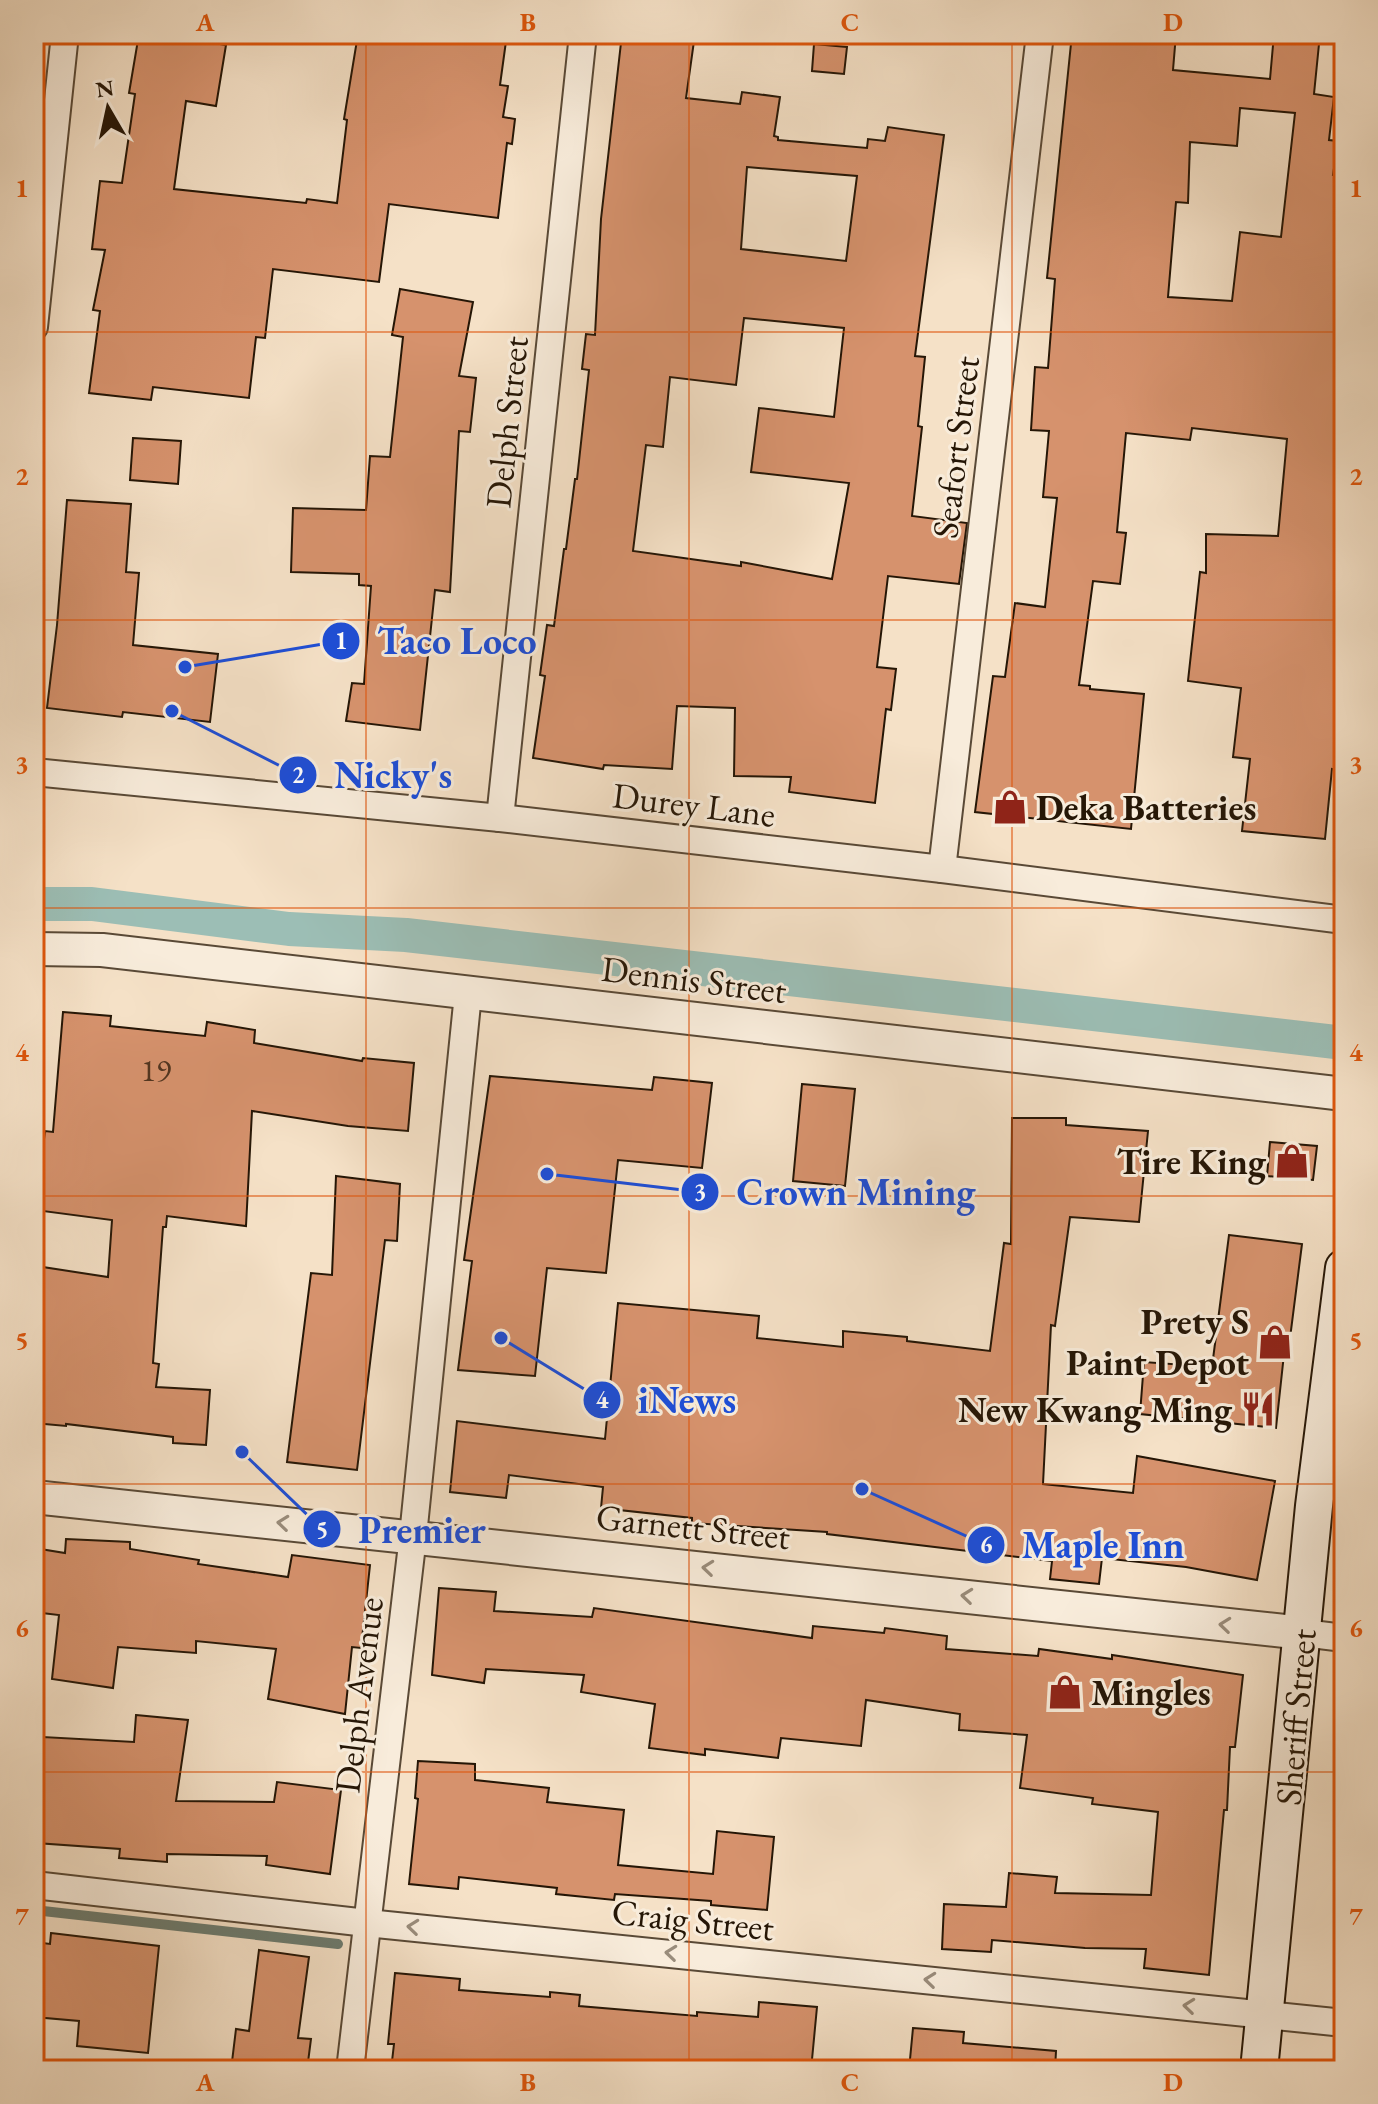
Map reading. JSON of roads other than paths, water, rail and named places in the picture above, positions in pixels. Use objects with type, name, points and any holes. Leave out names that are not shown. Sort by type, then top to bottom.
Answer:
[{"type":"main road","name":"Sheriff Street","points":[[1259,2070],[1314,1506],[1344,1268]]},
{"type":"street","points":[[34,327],[65,34]]},
{"type":"street","name":"Delph Street","points":[[500,818],[583,34]]},
{"type":"street","name":"Seafort Street","points":[[942,869],[1040,34]]},
{"type":"street","name":"Durey Lane","points":[[34,772],[500,818],[1344,920]]},
{"type":"street","name":"Dennis Street","points":[[34,949],[102,950],[1344,1094]]},
{"type":"street","name":"Delph Avenue","points":[[350,2070],[413,1536],[468,994]]},
{"type":"street","name":"Garnett Street","points":[[34,1497],[1344,1638]]},
{"type":"street","name":"Craig Street","points":[[34,1885],[367,1923],[1344,2023]]},
{"type":"waterway","points":[[34,904],[92,904],[289,929],[406,935],[1344,1043]]},
{"type":"waterway","points":[[34,1910],[338,1944]]},
{"type":"place","name":"Taco Loco","points":[[185,667]]},
{"type":"place","name":"Nicky's","points":[[172,711]]},
{"type":"place","name":"Deka Batteries","points":[[1010,807]]},
{"type":"place","name":"Tire King","points":[[1292,1161]]},
{"type":"place","name":"Crown Mining","points":[[547,1174]]},
{"type":"place","name":"iNews","points":[[501,1338]]},
{"type":"place","name":"Prety S Paint Depot","points":[[1275,1342]]},
{"type":"place","name":"New Kwang Ming","points":[[1258,1409]]},
{"type":"place","name":"Premier","points":[[242,1452]]},
{"type":"place","name":"Maple Inn","points":[[862,1489]]},
{"type":"place","name":"Mingles","points":[[1065,1692]]}]
